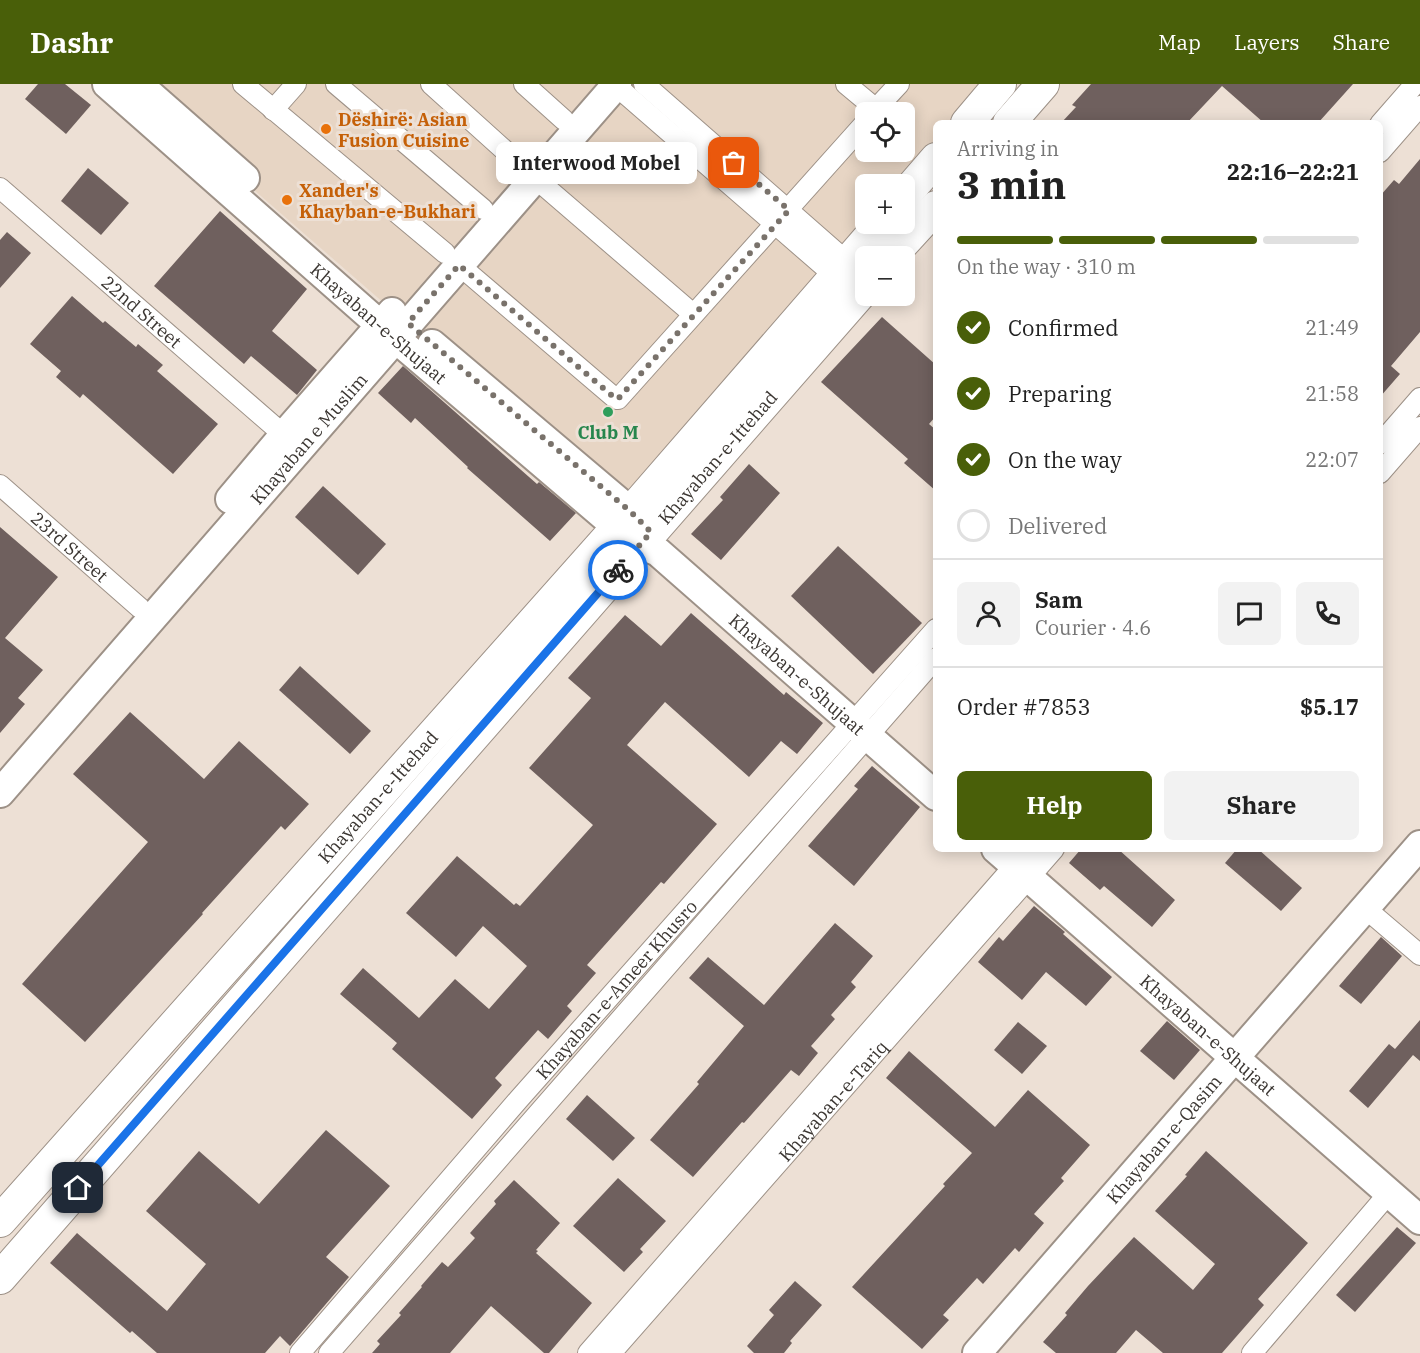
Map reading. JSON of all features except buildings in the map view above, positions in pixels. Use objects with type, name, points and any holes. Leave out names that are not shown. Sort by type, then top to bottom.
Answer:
[{"type":"main road","points":[[970,120],[1000,84]]},
{"type":"main road","points":[[1012,120],[1043,84]]},
{"type":"main road","points":[[915,183],[933,162]]},
{"type":"main road","points":[[900,246],[933,210]]},
{"type":"main road","name":"Khayaban-e-Ittehad","points":[[0,1278],[854,280],[875,234]]},
{"type":"main road","name":"Khayaban-e-Ittehad","points":[[0,1221],[636,533]]},
{"type":"street","name":"Khayaban-e-Shujaat","points":[[107,84],[394,324],[933,793]]},
{"type":"street","name":"Khayaban-e-Shujaat","points":[[138,84],[394,324]]},
{"type":"street","points":[[243,84],[616,399],[789,210],[855,134]]},
{"type":"street","points":[[273,111],[296,84]]},
{"type":"street","points":[[336,84],[483,209]]},
{"type":"street","points":[[431,84],[693,314]]},
{"type":"street","points":[[524,84],[564,120]]},
{"type":"street","name":"Khayaban e Muslim","points":[[452,259],[483,209],[529,172],[564,120],[610,84]]},
{"type":"street","name":"Khayaban e Muslim","points":[[0,771],[70,701],[394,324],[610,84]]},
{"type":"street","points":[[610,84],[774,225],[854,280]]},
{"type":"street","points":[[644,84],[789,210],[854,280]]},
{"type":"street","points":[[846,84],[862,102]]},
{"type":"street","points":[[883,102],[899,84]]},
{"type":"street","points":[[1383,121],[1415,84]]},
{"type":"street","points":[[1383,149],[1420,106]]},
{"type":"street","name":"22nd Street","points":[[0,188],[284,435]]},
{"type":"street","name":"Khayaban e Muslim","points":[[0,793],[140,608],[284,435],[394,324]]},
{"type":"street","points":[[1383,441],[1420,398]]},
{"type":"street","points":[[1383,470],[1420,427]]},
{"type":"street","name":"23rd Street","points":[[0,485],[140,608]]},
{"type":"street","name":"Khayaban-e-Ameer Khusro","points":[[329,1353],[572,1075],[860,730],[933,633]]},
{"type":"street","name":"Khayaban-e-Ameer Khusro","points":[[300,1353],[557,1057],[860,730],[933,661]]},
{"type":"street","name":"Khayaban-e-Qasim","points":[[976,1353],[1240,1063],[1371,913],[1420,845]]},
{"type":"street","name":"Khayaban-e-Tariq","points":[[611,1353],[691,1249],[1017,860],[1044,852]]},
{"type":"street","name":"Khayaban-e-Shujaat","points":[[1017,860],[1240,1063],[1420,1220]]},
{"type":"street","name":"Khayaban-e-Qasim","points":[[1371,913],[1420,870]]},
{"type":"street","points":[[1371,913],[1420,955]]},
{"type":"street","points":[[557,1057],[555,1065],[558,1072],[564,1076],[572,1075]]},
{"type":"street","name":"Khayaban-e-Qasim","points":[[998,1353],[1240,1063]]},
{"type":"street","points":[[528,1090],[534,1086],[544,1088],[548,1098],[546,1105]]},
{"type":"street","points":[[1252,1353],[1389,1193]]},
{"type":"street","name":"Khayaban-e-Tariq","points":[[588,1353],[691,1249]]},
{"type":"shaded area","points":[[132,84],[982,84],[952,120],[933,120],[933,142],[905,174],[855,174],[855,234],[622,510]]},
{"type":"way so far","points":[[618,570],[651,532],[631,512],[408,323],[459,265],[618,399],[789,210],[734,163]]},
{"type":"place","name":"Dëshirë: Asian Fusion Cuisine","points":[[326,129]]},
{"type":"place","name":"Interwood Mobel","points":[[734,163]]},
{"type":"place","name":"Xander's Khayban-e-Bukhari","points":[[287,200]]},
{"type":"place","name":"Club M","points":[[608,412]]},
{"type":"route","points":[[78,1188],[618,570]]}]
